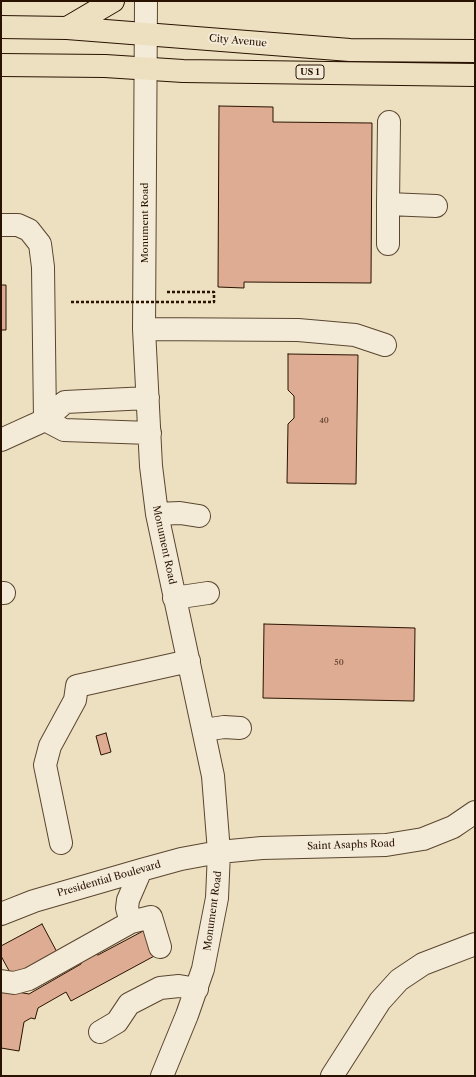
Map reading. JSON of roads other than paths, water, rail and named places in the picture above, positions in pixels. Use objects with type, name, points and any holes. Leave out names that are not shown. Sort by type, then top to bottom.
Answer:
[{"type":"highway","points":[[66,28],[113,1]]},
{"type":"highway","name":"City Avenue","points":[[1,27],[66,28],[350,50],[475,51]]},
{"type":"highway","name":"US 1","points":[[1,65],[105,66],[183,71],[475,75]]},
{"type":"street","name":"Monument Road","points":[[146,1],[144,328],[152,484],[174,598],[204,730],[215,796],[220,852],[218,884],[213,919],[197,989],[162,1076]]},
{"type":"street","points":[[388,244],[389,122]]},
{"type":"street","points":[[388,204],[436,206]]},
{"type":"street","points":[[1,225],[18,225],[29,230],[40,244],[44,267],[45,420]]},
{"type":"street","points":[[144,328],[298,330],[355,335],[385,345]]},
{"type":"street","points":[[1,440],[45,420],[65,402],[148,398]]},
{"type":"street","points":[[45,420],[64,430],[150,433]]},
{"type":"street","points":[[157,514],[180,513],[199,516]]},
{"type":"street","points":[[174,598],[208,593]]},
{"type":"street","points":[[61,843],[45,765],[50,746],[75,700],[77,686],[189,661]]},
{"type":"street","points":[[204,730],[224,727],[240,728]]},
{"type":"street","name":"Saint Asaphs Road","points":[[220,852],[262,848],[386,845],[406,843],[437,834],[453,827],[475,812]]},
{"type":"street","name":"Presidential Boulevard","points":[[1,914],[34,901],[141,870],[181,859],[220,852]]},
{"type":"street","points":[[131,922],[127,908],[128,900],[141,870]]},
{"type":"street","points":[[1,981],[14,984],[29,979],[131,922],[151,917],[160,947]]},
{"type":"street","points":[[332,1076],[380,1001],[399,980],[423,964],[475,944]]},
{"type":"street","points":[[100,1032],[116,1022],[129,1004],[160,988],[179,986],[197,989]]}]
